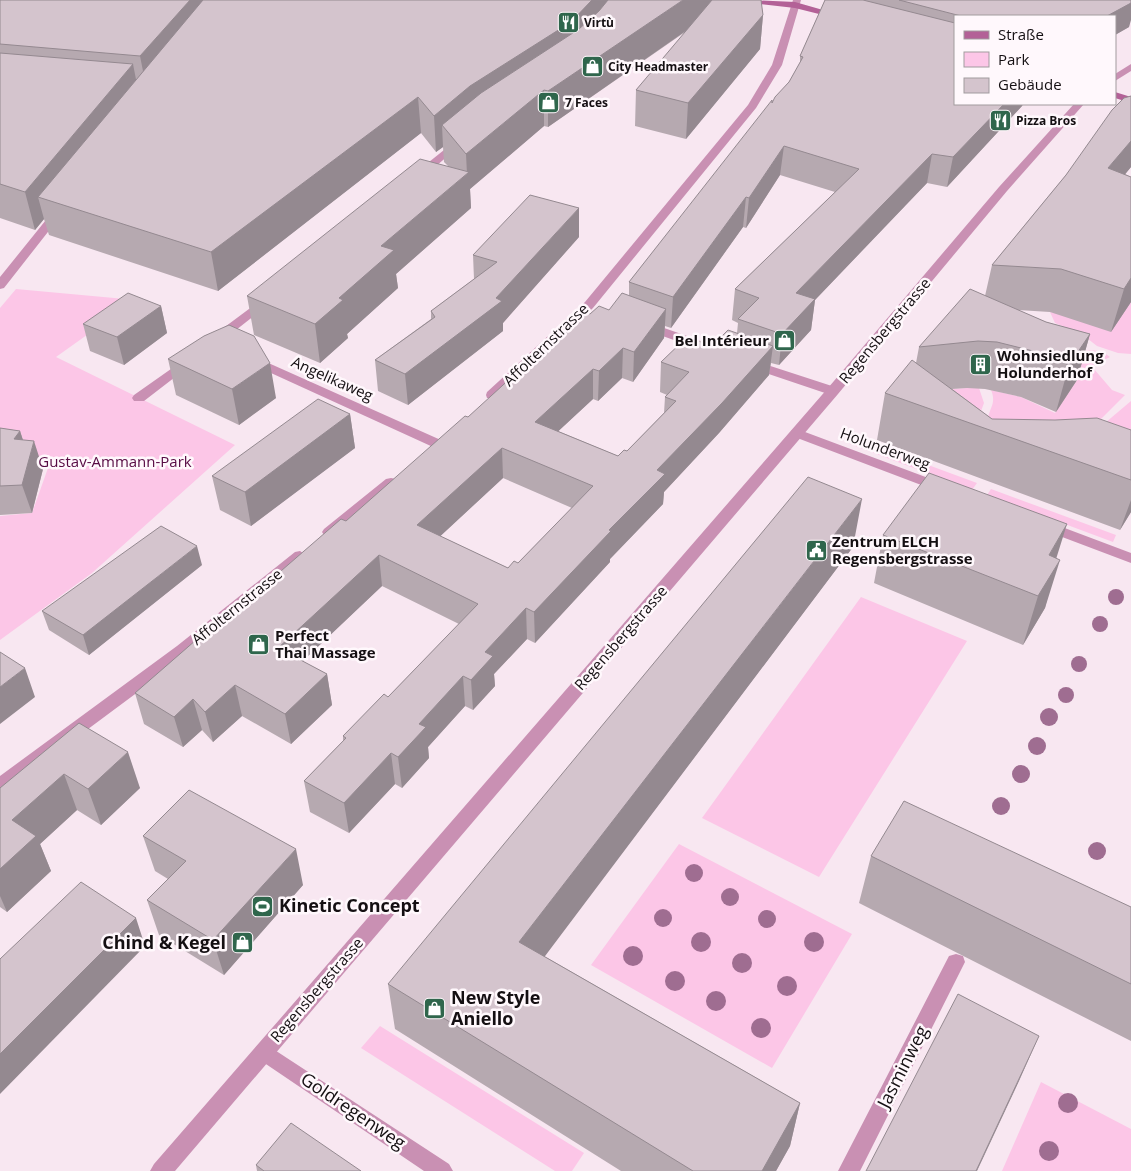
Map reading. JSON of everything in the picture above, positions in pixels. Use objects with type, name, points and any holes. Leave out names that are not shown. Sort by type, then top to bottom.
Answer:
[{"type":"main road","points":[[752,0],[796,3],[851,19]]},
{"type":"main road","points":[[1116,95],[1131,100]]},
{"type":"street","name":"Affolternstrasse","points":[[481,406],[593,306],[752,106],[780,58],[796,3]]},
{"type":"street","points":[[1116,77],[1131,67]]},
{"type":"street","name":"Regensbergstrasse","points":[[161,1171],[797,433],[1003,189],[1078,105]]},
{"type":"street","points":[[409,183],[469,132]]},
{"type":"street","points":[[0,285],[64,204]]},
{"type":"street","points":[[139,398],[274,294]]},
{"type":"street","points":[[633,321],[712,349]]},
{"type":"street","name":"Angelikaweg","points":[[206,348],[235,352],[441,441],[422,457]]},
{"type":"street","points":[[737,358],[833,391]]},
{"type":"street","name":"Holunderweg","points":[[797,433],[960,494]]},
{"type":"street","name":"Affolternstrasse","points":[[0,785],[184,650],[399,476]]},
{"type":"street","points":[[1032,521],[1131,558]]},
{"type":"street","name":"Jasminweg","points":[[849,1171],[956,962]]},
{"type":"street","name":"Goldregenweg","points":[[264,1052],[442,1171]]},
{"type":"green space","points":[[1131,269],[1131,354],[1118,353],[1097,346],[1083,335],[1055,323],[1050,312],[1071,316]]},
{"type":"green space","name":"Gustav-Ammann-Park","points":[[16,289],[136,300],[56,357],[235,445],[92,573],[0,640],[0,516],[32,513],[48,468],[26,465],[0,454],[0,308]]},
{"type":"green space","points":[[1080,351],[1103,352],[1110,357],[1096,364],[1094,369],[1112,390],[1125,395],[1096,424],[1011,429],[988,417],[993,401],[991,390],[1021,397],[1055,413],[1077,380]]},
{"type":"green space","points":[[979,388],[984,403],[981,411],[952,389]]},
{"type":"green space","points":[[1131,401],[1131,454],[1105,423]]},
{"type":"green space","points":[[855,438],[977,483],[972,490],[850,444]]},
{"type":"green space","points":[[991,489],[1116,535],[1113,542],[987,495]]},
{"type":"green space","points":[[861,597],[967,641],[819,877],[702,818]]},
{"type":"green space","points":[[679,844],[852,934],[772,1068],[591,965]]},
{"type":"green space","points":[[380,1026],[584,1153],[572,1171],[555,1171],[361,1048]]},
{"type":"green space","points":[[1041,1082],[1131,1129],[1131,1171],[1002,1171]]},
{"type":"building","points":[[0,0],[190,0],[140,56],[0,44]]},
{"type":"building","points":[[203,0],[592,0],[571,22],[470,86],[434,116],[418,97],[211,252],[38,197]]},
{"type":"building","points":[[608,0],[683,0],[548,91],[544,90],[466,154],[442,125],[481,93],[579,29]]},
{"type":"building","points":[[712,0],[761,0],[763,15],[688,103],[636,90]]},
{"type":"building","points":[[825,0],[863,0],[954,23],[954,105],[1003,105],[953,157],[932,154],[796,293],[815,299],[782,334],[738,319],[759,298],[735,289],[859,169],[784,146],[749,198],[746,197],[673,297],[629,282],[772,100],[772,103],[789,82],[803,57],[800,56]]},
{"type":"building","points":[[899,0],[1131,0],[1131,3],[1109,15],[957,15]]},
{"type":"building","points":[[0,53],[133,64],[25,192],[0,184]]},
{"type":"building","points":[[1131,96],[1131,141],[1108,168],[1131,177],[1131,278],[1124,289],[1061,269],[992,265],[1066,175],[1112,110],[1124,98]]},
{"type":"building","points":[[420,159],[469,172],[381,246],[394,250],[339,298],[343,300],[315,324],[247,296]]},
{"type":"building","points":[[530,195],[579,208],[496,298],[502,301],[405,374],[375,360],[435,317],[431,311],[497,262],[473,255]]},
{"type":"building","points":[[970,289],[1046,322],[1090,334],[1069,365],[1033,351],[997,342],[978,341],[919,347]]},
{"type":"building","points":[[128,293],[161,306],[117,337],[83,324]]},
{"type":"building","points":[[622,293],[666,309],[634,352],[623,348],[599,371],[593,369],[535,422],[618,456],[624,450],[627,451],[676,401],[665,397],[689,372],[661,362],[687,337],[712,346],[728,330],[773,346],[722,403],[657,470],[665,474],[609,530],[611,531],[534,612],[526,608],[485,652],[493,656],[471,680],[463,676],[419,724],[426,727],[398,757],[391,753],[344,803],[304,781],[346,738],[343,736],[384,694],[388,697],[478,604],[379,555],[278,648],[327,674],[285,714],[235,685],[205,712],[193,699],[174,717],[135,693],[196,640],[199,642],[341,519],[346,521],[465,416],[468,417],[514,375],[517,377],[588,313],[590,314],[599,306],[609,310]],"holes":[[[502,448],[593,486],[518,563],[514,561],[508,568],[417,525]]]},
{"type":"building","points":[[229,325],[254,336],[270,363],[232,389],[168,359],[204,336]]},
{"type":"building","points":[[912,360],[992,419],[1055,420],[1097,418],[1131,430],[1131,480],[885,393]]},
{"type":"building","points":[[318,399],[350,414],[245,492],[212,476]]},
{"type":"building","points":[[0,428],[20,431],[14,439],[34,441],[22,485],[0,486]]},
{"type":"building","points":[[929,473],[1067,524],[1049,555],[1060,560],[1038,596],[883,535]]},
{"type":"building","points":[[808,477],[862,499],[519,942],[800,1103],[762,1171],[693,1171],[388,984]]},
{"type":"building","points":[[161,526],[197,546],[83,635],[42,611]]},
{"type":"building","points":[[0,652],[25,668],[0,687]]},
{"type":"building","points":[[79,723],[128,752],[88,789],[64,774],[12,820],[36,836],[0,869],[0,788]]},
{"type":"building","points":[[189,790],[296,849],[213,940],[147,900],[186,861],[143,836]]},
{"type":"building","points":[[904,801],[1131,907],[1131,984],[871,856]]},
{"type":"building","points":[[81,882],[136,918],[0,1054],[0,959]]},
{"type":"building","points":[[958,994],[1039,1036],[976,1171],[866,1171]]},
{"type":"building","points":[[291,1123],[361,1171],[264,1171],[256,1165]]},
{"type":"place","name":"Virtù","points":[[568,23]]},
{"type":"place","name":"City Headmaster","points":[[592,67]]},
{"type":"place","name":"7 Faces","points":[[549,103]]},
{"type":"place","name":"Pizza Bros","points":[[1000,121]]},
{"type":"place","name":"Bel Intérieur","points":[[785,341]]},
{"type":"place","name":"Wohnsiedlung Holunderhof","points":[[981,365]]},
{"type":"place","name":"Zentrum ELCH Regensbergstrasse","points":[[816,551]]},
{"type":"place","name":"Perfect Thai Massage","points":[[259,645]]},
{"type":"place","name":"Kinetic Concept","points":[[263,906]]},
{"type":"place","name":"Chind & Kegel","points":[[242,943]]},
{"type":"place","name":"New Style Aniello","points":[[435,1008]]}]
